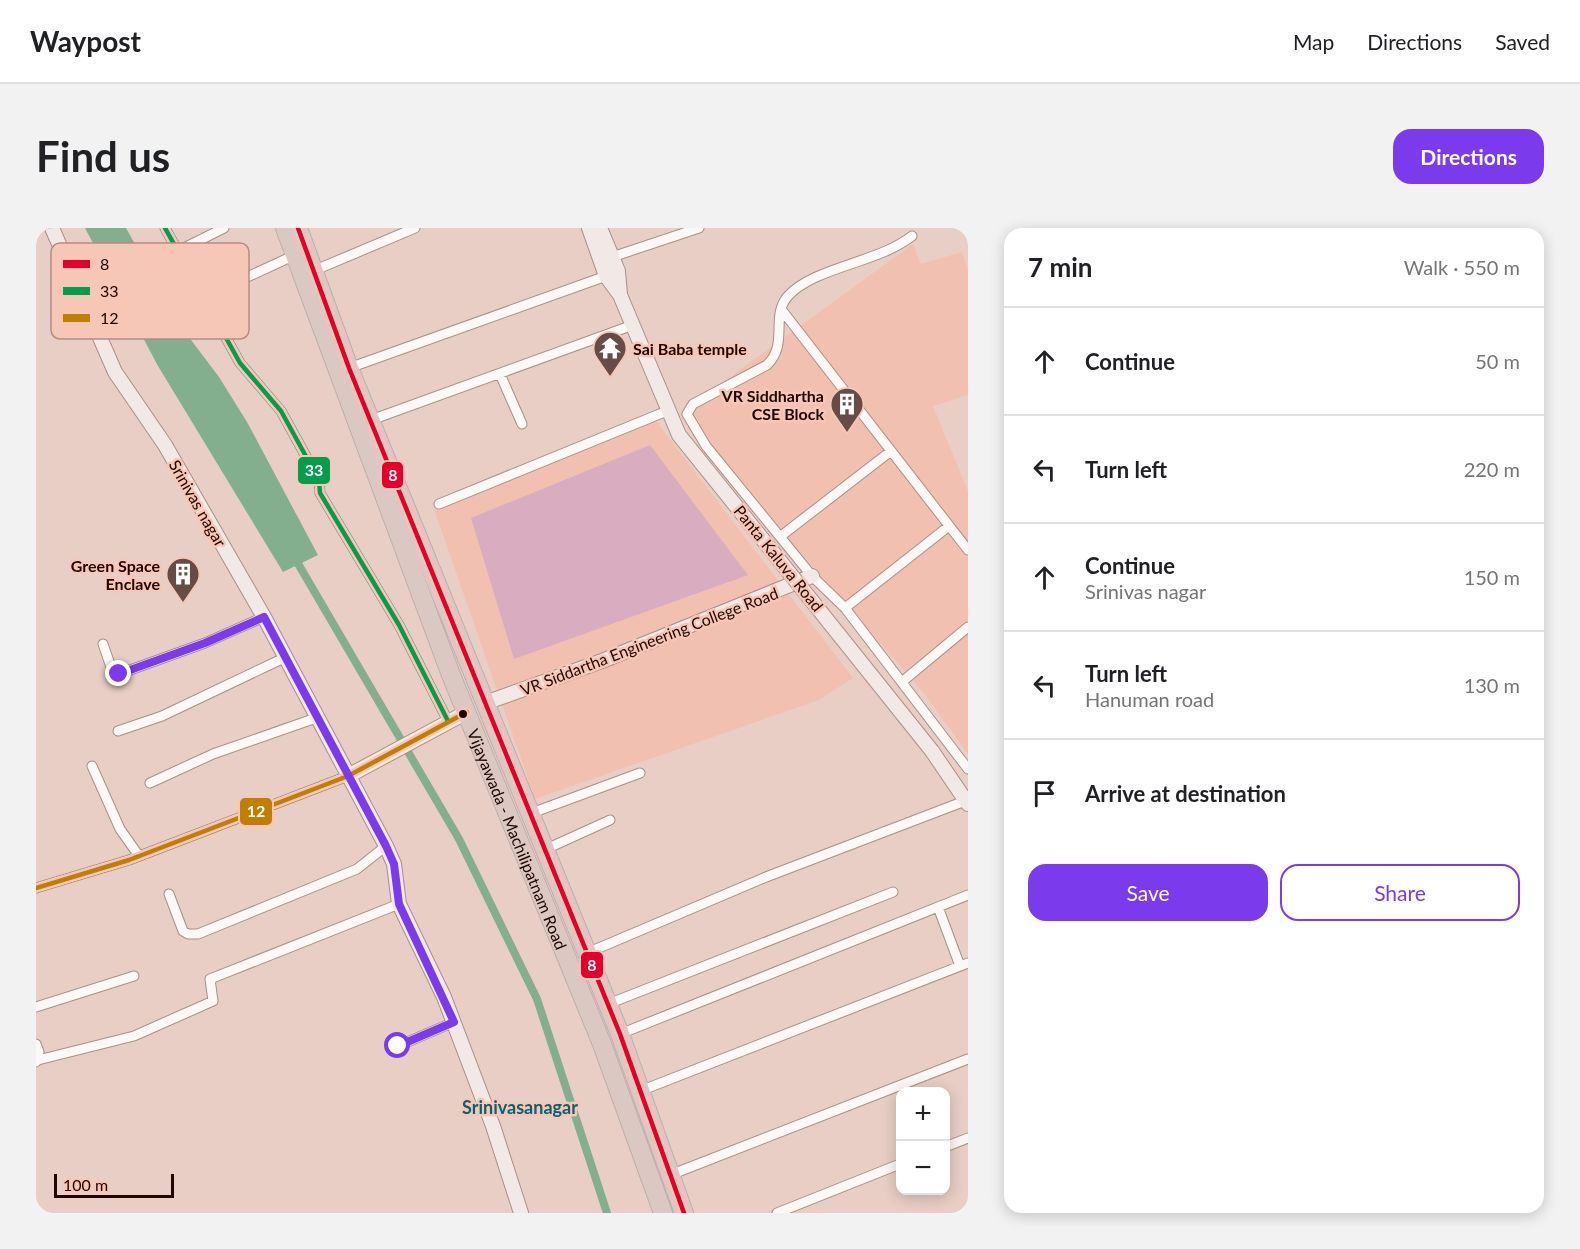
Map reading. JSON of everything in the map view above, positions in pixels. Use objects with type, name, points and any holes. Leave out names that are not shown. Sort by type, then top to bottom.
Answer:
[{"type":"highway","name":"Vijayawada - Machilipatnam Road","points":[[285,228],[466,712],[602,1044],[663,1213]]},
{"type":"highway","name":"Vijayawada - Machilipatnam Road","points":[[298,228],[349,368],[620,1034],[684,1213]]},
{"type":"street","name":"Srinivas nagar","points":[[52,228],[59,243]]},
{"type":"street","points":[[165,228],[173,243]]},
{"type":"street","points":[[194,243],[224,228]]},
{"type":"street","points":[[313,271],[415,228]]},
{"type":"street","name":"Panta Kaluva Road","points":[[589,228],[606,259],[667,411],[679,435],[932,752],[967,802]]},
{"type":"street","name":"Panta Kaluva Road","points":[[600,228],[606,259]]},
{"type":"street","points":[[606,259],[683,230],[699,228]]},
{"type":"street","points":[[912,236],[893,249],[807,282],[786,298],[781,309],[779,346],[774,358],[767,365],[693,404],[687,414],[706,446],[812,576],[845,608],[968,769]]},
{"type":"street","points":[[249,276],[295,255]]},
{"type":"street","points":[[349,368],[612,274]]},
{"type":"street","points":[[781,309],[968,550]]},
{"type":"street","points":[[370,420],[633,325]]},
{"type":"street","name":"Srinivas nagar","points":[[101,339],[115,372],[165,445],[264,617],[386,846],[394,864],[399,904],[454,1022],[493,1126],[521,1213]]},
{"type":"street","points":[[227,339],[240,363],[281,411],[319,480],[320,494],[399,626],[448,722]]},
{"type":"street","points":[[500,374],[522,424]]},
{"type":"street","points":[[439,504],[667,411]]},
{"type":"street","points":[[781,536],[891,451]]},
{"type":"street","points":[[845,608],[949,526]]},
{"type":"street","name":"VR Siddartha Engineering College Road","points":[[484,703],[658,639],[812,576]]},
{"type":"street","points":[[103,644],[112,670],[119,674],[205,643],[264,617]]},
{"type":"street","points":[[903,681],[968,627]]},
{"type":"street","points":[[118,731],[162,716],[284,658]]},
{"type":"street","points":[[36,888],[139,856],[348,776],[466,712]]},
{"type":"street","points":[[150,783],[213,754],[316,718]]},
{"type":"street","points":[[92,766],[120,829],[139,856]]},
{"type":"street","points":[[529,814],[640,773]]},
{"type":"street","points":[[587,953],[766,877],[967,802]]},
{"type":"street","points":[[544,850],[610,820]]},
{"type":"street","points":[[169,894],[183,931],[198,934],[357,869],[386,846]]},
{"type":"street","points":[[608,1004],[893,892]]},
{"type":"street","points":[[620,1034],[968,895]]},
{"type":"street","points":[[36,1044],[37,1061],[125,1038],[160,1026],[213,1001],[210,979],[399,904]]},
{"type":"street","points":[[640,1091],[964,965],[938,907]]},
{"type":"street","points":[[36,1007],[134,976]]},
{"type":"street","points":[[398,1046],[454,1022]]},
{"type":"street","points":[[670,1175],[968,1059]]},
{"type":"street","points":[[950,1145],[968,1138]]},
{"type":"street","points":[[777,1213],[896,1166]]},
{"type":"shaded area","points":[[85,228],[126,228],[134,243],[93,243]]},
{"type":"shaded area","points":[[913,244],[921,264],[962,252],[968,270],[968,395],[933,406],[968,491],[968,754],[923,692],[679,414]]},
{"type":"shaded area","points":[[144,339],[190,339],[219,377],[247,422],[318,555],[283,572]]},
{"type":"shaded area","points":[[656,421],[853,678],[819,700],[535,799],[434,509]]},
{"type":"shaded area","points":[[650,445],[748,575],[514,659],[471,518]]},
{"type":"waterway","points":[[293,555],[459,839],[537,999],[607,1213]]},
{"type":"transit line","name":"33","points":[[165,228],[173,243]]},
{"type":"transit line","name":"8","points":[[298,228],[349,368],[620,1034],[684,1213]]},
{"type":"transit line","name":"33","points":[[227,339],[240,363],[281,411],[319,480],[320,493],[399,625],[448,721]]},
{"type":"transit line","name":"12","points":[[36,888],[129,860],[348,776],[467,712]]},
{"type":"place","name":"Sai Baba temple","points":[[610,377]]},
{"type":"place","name":"VR Siddhartha CSE Block","points":[[847,433]]},
{"type":"place","name":"Green Space Enclave","points":[[183,603]]},
{"type":"district","name":"Srinivasanagar","points":[[520,1107]]},
{"type":"route","points":[[119,674],[205,643],[264,617],[386,846],[394,864],[399,904],[454,1022],[398,1046]]}]
